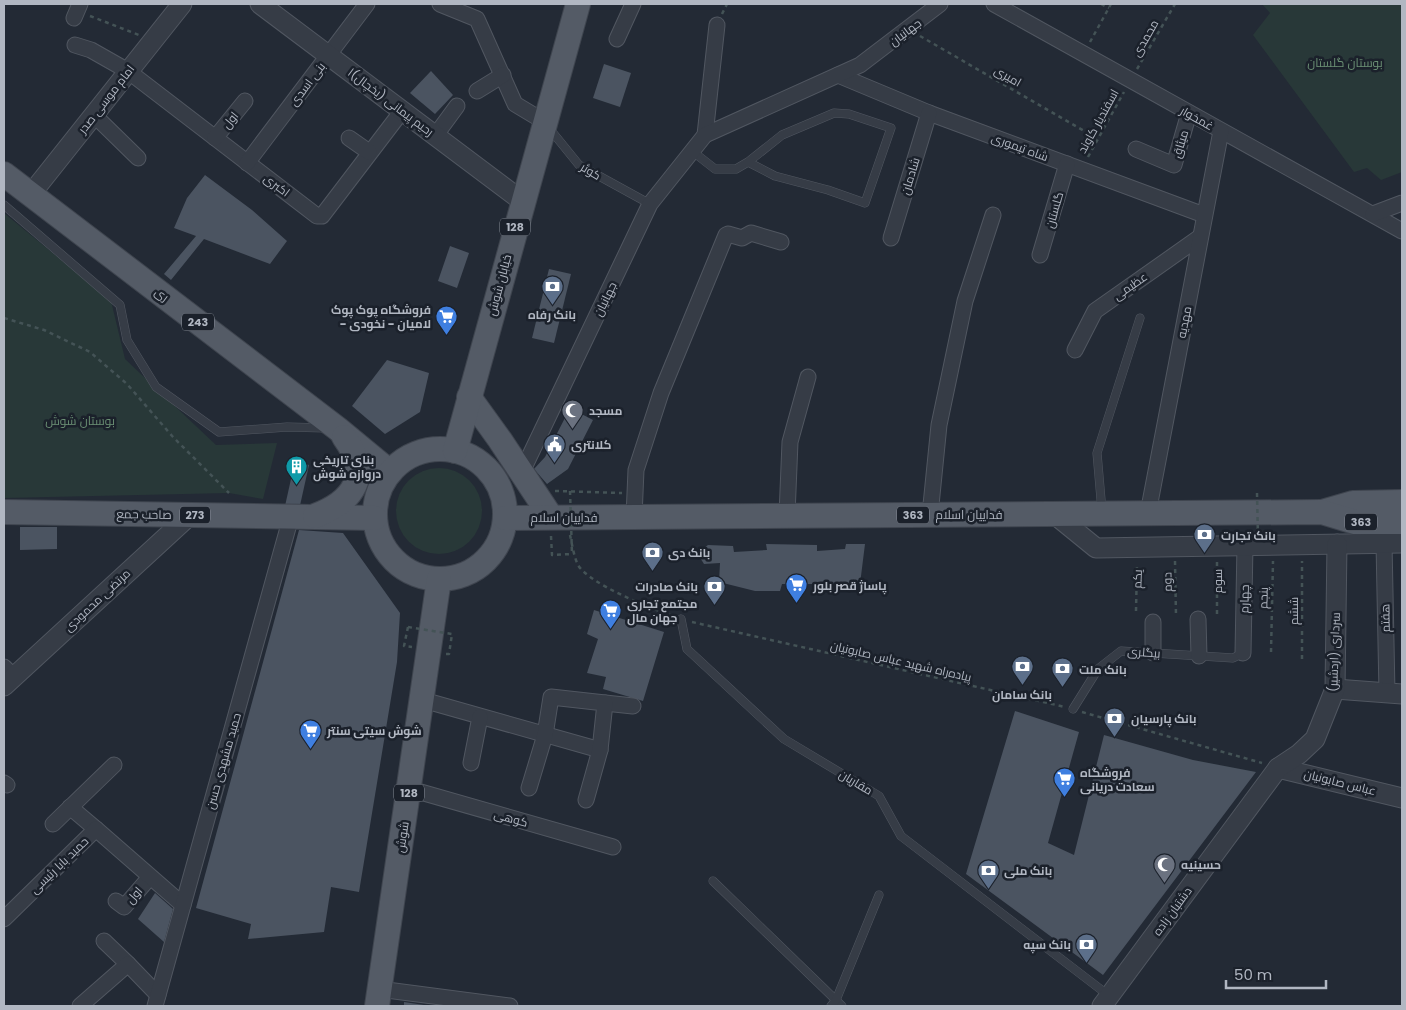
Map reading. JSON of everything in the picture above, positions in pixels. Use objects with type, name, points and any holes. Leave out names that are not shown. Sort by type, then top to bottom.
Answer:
[{"type":"main road","name":"خیابان شوش","points":[[455,451],[522,201],[578,4]]},
{"type":"main road","name":"ری","points":[[4,174],[338,429],[390,472]]},
{"type":"main road","points":[[469,397],[522,474],[558,517]]},
{"type":"main road","points":[[314,517],[337,507],[347,499],[354,489],[358,477],[358,465],[354,454],[338,429]]},
{"type":"main road","points":[[432,449],[455,451],[479,462],[490,473],[499,487],[504,503],[505,518],[501,535],[494,550],[484,562],[470,572],[455,578],[423,577],[408,571],[395,561],[385,549],[378,534],[375,518],[376,502],[381,486],[390,472],[402,461],[416,453],[432,449]]},
{"type":"main road","points":[[1322,512],[1353,503],[1402,502]]},
{"type":"main road","name":"صاحب جمع","points":[[4,512],[375,518]]},
{"type":"main road","name":"فداییان اسلام","points":[[505,518],[1322,512],[1355,522],[1402,522]]},
{"type":"main road","name":"شوش","points":[[378,998],[423,700],[439,579]]},
{"type":"street","name":"امام موسی صدر","points":[[31,194],[182,4]]},
{"type":"street","name":"رحیم پیمانی (یخچال)ا","points":[[260,4],[522,201]]},
{"type":"street","name":"بنی اسدی","points":[[247,163],[367,4]]},
{"type":"street","points":[[440,4],[477,19],[515,104],[545,122]]},
{"type":"street","points":[[617,38],[633,4]]},
{"type":"street","name":"جهانیان","points":[[522,474],[650,204],[705,135],[860,65],[940,4]]},
{"type":"street","name":"غمخوار","points":[[994,4],[1402,231]]},
{"type":"street","points":[[705,135],[717,25]]},
{"type":"street","name":"اکبری","points":[[75,44],[91,50],[128,71],[320,217],[402,110]]},
{"type":"street","points":[[477,91],[503,75]]},
{"type":"street","name":"شاه تیموری","points":[[838,75],[929,113],[1204,215]]},
{"type":"street","name":"اول","points":[[215,138],[245,101]]},
{"type":"street","points":[[435,136],[457,106]]},
{"type":"street","name":"شادمان","points":[[891,238],[929,113]]},
{"type":"street","name":"میثاق","points":[[1136,149],[1174,165],[1189,113]]},
{"type":"street","points":[[93,114],[138,158]]},
{"type":"street","name":"مهدیه","points":[[1148,513],[1221,131]]},
{"type":"street","points":[[349,138],[369,152]]},
{"type":"street","name":"گلستان","points":[[1040,255],[1067,164]]},
{"type":"street","points":[[1373,214],[1402,202]]},
{"type":"street","points":[[930,514],[939,425],[963,310],[993,215]]},
{"type":"street","points":[[634,517],[636,470],[661,393],[726,235],[742,238],[751,233],[782,242]]},
{"type":"street","name":"عظیمی","points":[[1075,350],[1095,311],[1200,236]]},
{"type":"street","points":[[787,516],[790,442],[808,377]]},
{"type":"street","points":[[1054,514],[1096,548],[1217,546],[1259,543],[1393,543]]},
{"type":"street","name":"مرتضی محمودی","points":[[7,677],[190,515]]},
{"type":"street","name":"حمید مشهدی حسن","points":[[157,1000],[291,516]]},
{"type":"street","name":"چهارم","points":[[1242,653],[1259,543]]},
{"type":"street","name":"هفتم","points":[[1393,543],[1395,694]]},
{"type":"street","name":"سرداری (اردشیر)","points":[[1278,768],[1298,754],[1314,739],[1335,689],[1336,544]]},
{"type":"street","points":[[1198,619],[1199,656]]},
{"type":"street","points":[[1153,622],[1153,653]]},
{"type":"street","points":[[1335,689],[1395,694]]},
{"type":"street","points":[[529,788],[545,734],[551,697],[633,706]]},
{"type":"street","points":[[423,700],[600,750]]},
{"type":"street","points":[[586,800],[600,750],[605,702]]},
{"type":"street","points":[[471,763],[480,717]]},
{"type":"street","points":[[52,824],[114,765]]},
{"type":"street","name":"دشتبان زاده","points":[[1106,1001],[1278,768]]},
{"type":"street","name":"عباس صابونیان","points":[[1278,768],[1402,798]]},
{"type":"street","name":"کوهی","points":[[410,789],[612,847]]},
{"type":"street","points":[[70,807],[96,829]]},
{"type":"street","name":"حمید بابا رئیسی","points":[[4,919],[96,829],[183,905]]},
{"type":"street","name":"اول","points":[[116,901],[124,906],[150,877]]},
{"type":"street","points":[[104,941],[128,964],[157,1000]]},
{"type":"street","points":[[80,1006],[128,964]]},
{"type":"street","points":[[378,998],[510,1006]]},
{"type":"lane","points":[[692,151],[715,169],[736,169],[748,162],[782,135],[834,113],[849,114],[891,128],[865,203],[775,176],[748,162]]},
{"type":"lane","name":"کوثر","points":[[545,122],[579,165],[650,204]]},
{"type":"lane","points":[[4,205],[120,305],[127,340],[156,388],[219,432],[287,427],[338,429]]},
{"type":"lane","points":[[1102,513],[1097,453],[1140,318]]},
{"type":"lane","name":"مقاریان","points":[[682,620],[687,650],[784,739],[879,796],[901,836],[1106,1001]]},
{"type":"lane","name":"بیگلری","points":[[1073,709],[1098,669],[1121,651],[1232,658],[1242,653]]},
{"type":"lane","points":[[713,881],[833,1003],[842,1006]]},
{"type":"lane","points":[[833,1003],[879,895]]},
{"type":"path","points":[[1101,4],[1109,8]]},
{"type":"path","points":[[1083,55],[1111,4]]},
{"type":"path","name":"محمدی","points":[[1130,80],[1175,4]]},
{"type":"path","points":[[77,11],[152,40]]},
{"type":"path","name":"امیری","points":[[908,29],[1098,138]]},
{"type":"path","name":"اسفندیار کاوند","points":[[1082,170],[1130,80]]},
{"type":"path","points":[[4,318],[44,330],[90,352],[127,384],[173,437],[229,494]]},
{"type":"path","points":[[551,491],[634,494]]},
{"type":"path","points":[[552,554],[572,554],[570,491]]},
{"type":"path","name":"پنجم","points":[[1258,493],[1259,543],[1271,652]]},
{"type":"path","name":"پیاده‌راه شهید عباس صابونیان","points":[[558,517],[579,566],[594,579],[646,607],[682,620],[1073,709],[1278,768]]},
{"type":"path","name":"سوم","points":[[1217,546],[1217,617]]},
{"type":"path","name":"یکم","points":[[1136,611],[1138,547]]},
{"type":"path","name":"دوم","points":[[1175,547],[1176,616]]},
{"type":"path","name":"ششم","points":[[1302,562],[1302,659]]},
{"type":"path","points":[[404,646],[408,627],[452,634],[449,654]]},
{"type":"green space","name":"بوستان گلستان","points":[[1262,4],[1402,4],[1402,172],[1381,180],[1367,168],[1354,172],[1253,35],[1270,13]]},
{"type":"green space","name":"بوستان شوش","points":[[4,213],[111,301],[125,359],[216,445],[277,443],[263,499],[229,493],[4,498]]},
{"type":"green space","points":[[439,468],[455,472],[469,481],[478,495],[482,511],[478,527],[469,541],[455,550],[439,554],[423,550],[409,541],[400,527],[396,511],[400,495],[409,481],[423,472]]},
{"type":"building","points":[[604,64],[631,73],[620,107],[593,98]]},
{"type":"building","points":[[431,71],[453,95],[435,114],[410,93]]},
{"type":"building","points":[[205,175],[252,210],[287,241],[270,264],[204,239],[171,280],[164,274],[196,236],[174,228],[187,198]]},
{"type":"building","points":[[450,246],[469,253],[457,288],[438,281]]},
{"type":"building","name":"بانک رفاه","points":[[549,269],[571,274],[554,343],[532,338]]},
{"type":"building","points":[[387,360],[429,373],[420,412],[385,434],[352,406]]},
{"type":"building","points":[[570,408],[593,420],[568,469],[547,484],[534,469],[545,457]]},
{"type":"building","name":"بنای تاریخی دروازه شوش","points":[[295,461],[309,465],[299,510],[285,506]]},
{"type":"building","points":[[20,527],[57,527],[57,549],[20,550]]},
{"type":"building","name":"شوش سیتی سنتر","points":[[299,530],[343,533],[400,613],[397,662],[359,892],[331,887],[324,932],[248,939],[251,924],[196,908]]},
{"type":"building","points":[[766,544],[817,545],[817,551],[845,549],[846,544],[865,544],[860,584],[782,584],[780,591],[755,591],[719,582],[720,563],[704,564],[699,556],[701,550],[708,545],[733,546],[734,552],[767,550]]},
{"type":"building","points":[[594,610],[664,632],[643,701],[603,689],[606,677],[587,673],[598,639],[587,634]]},
{"type":"building","points":[[1015,711],[1079,732],[1048,843],[1074,855],[1104,735],[1193,760],[1256,772],[1103,975],[966,874]]},
{"type":"building","points":[[155,893],[173,909],[164,942],[138,919]]},
{"type":"building","points":[[404,1002],[424,1005],[424,1006],[404,1006]]},
{"type":"place","name":"بانک رفاه","points":[[552,306]]},
{"type":"place","name":"فروشگاه پوک پوک - لاميان - نخودی","points":[[447,335]]},
{"type":"place","name":"مسجد","points":[[573,429]]},
{"type":"place","name":"کلانتری","points":[[555,463]]},
{"type":"place","name":"بنای تاریخی دروازه شوش","points":[[297,485]]},
{"type":"place","name":"بانک تجارت","points":[[1205,554]]},
{"type":"place","name":"بانک دی","points":[[652,571]]},
{"type":"place","name":"پاساژ قصر بلور","points":[[797,604]]},
{"type":"place","name":"بانک صادرات","points":[[714,605]]},
{"type":"place","name":"مجتمع تجاری جهان مال","points":[[611,629]]},
{"type":"place","name":"بانک سامان","points":[[1022,686]]},
{"type":"place","name":"بانک ملت","points":[[1063,688]]},
{"type":"place","name":"بانک پارسیان","points":[[1115,737]]},
{"type":"place","name":"شوش سیتی سنتر","points":[[311,749]]},
{"type":"place","name":"فروشگاه سعادت دریانی","points":[[1064,798]]},
{"type":"place","name":"حسینیه","points":[[1165,883]]},
{"type":"place","name":"بانک ملی","points":[[988,889]]},
{"type":"place","name":"بانک سپه","points":[[1087,963]]}]
